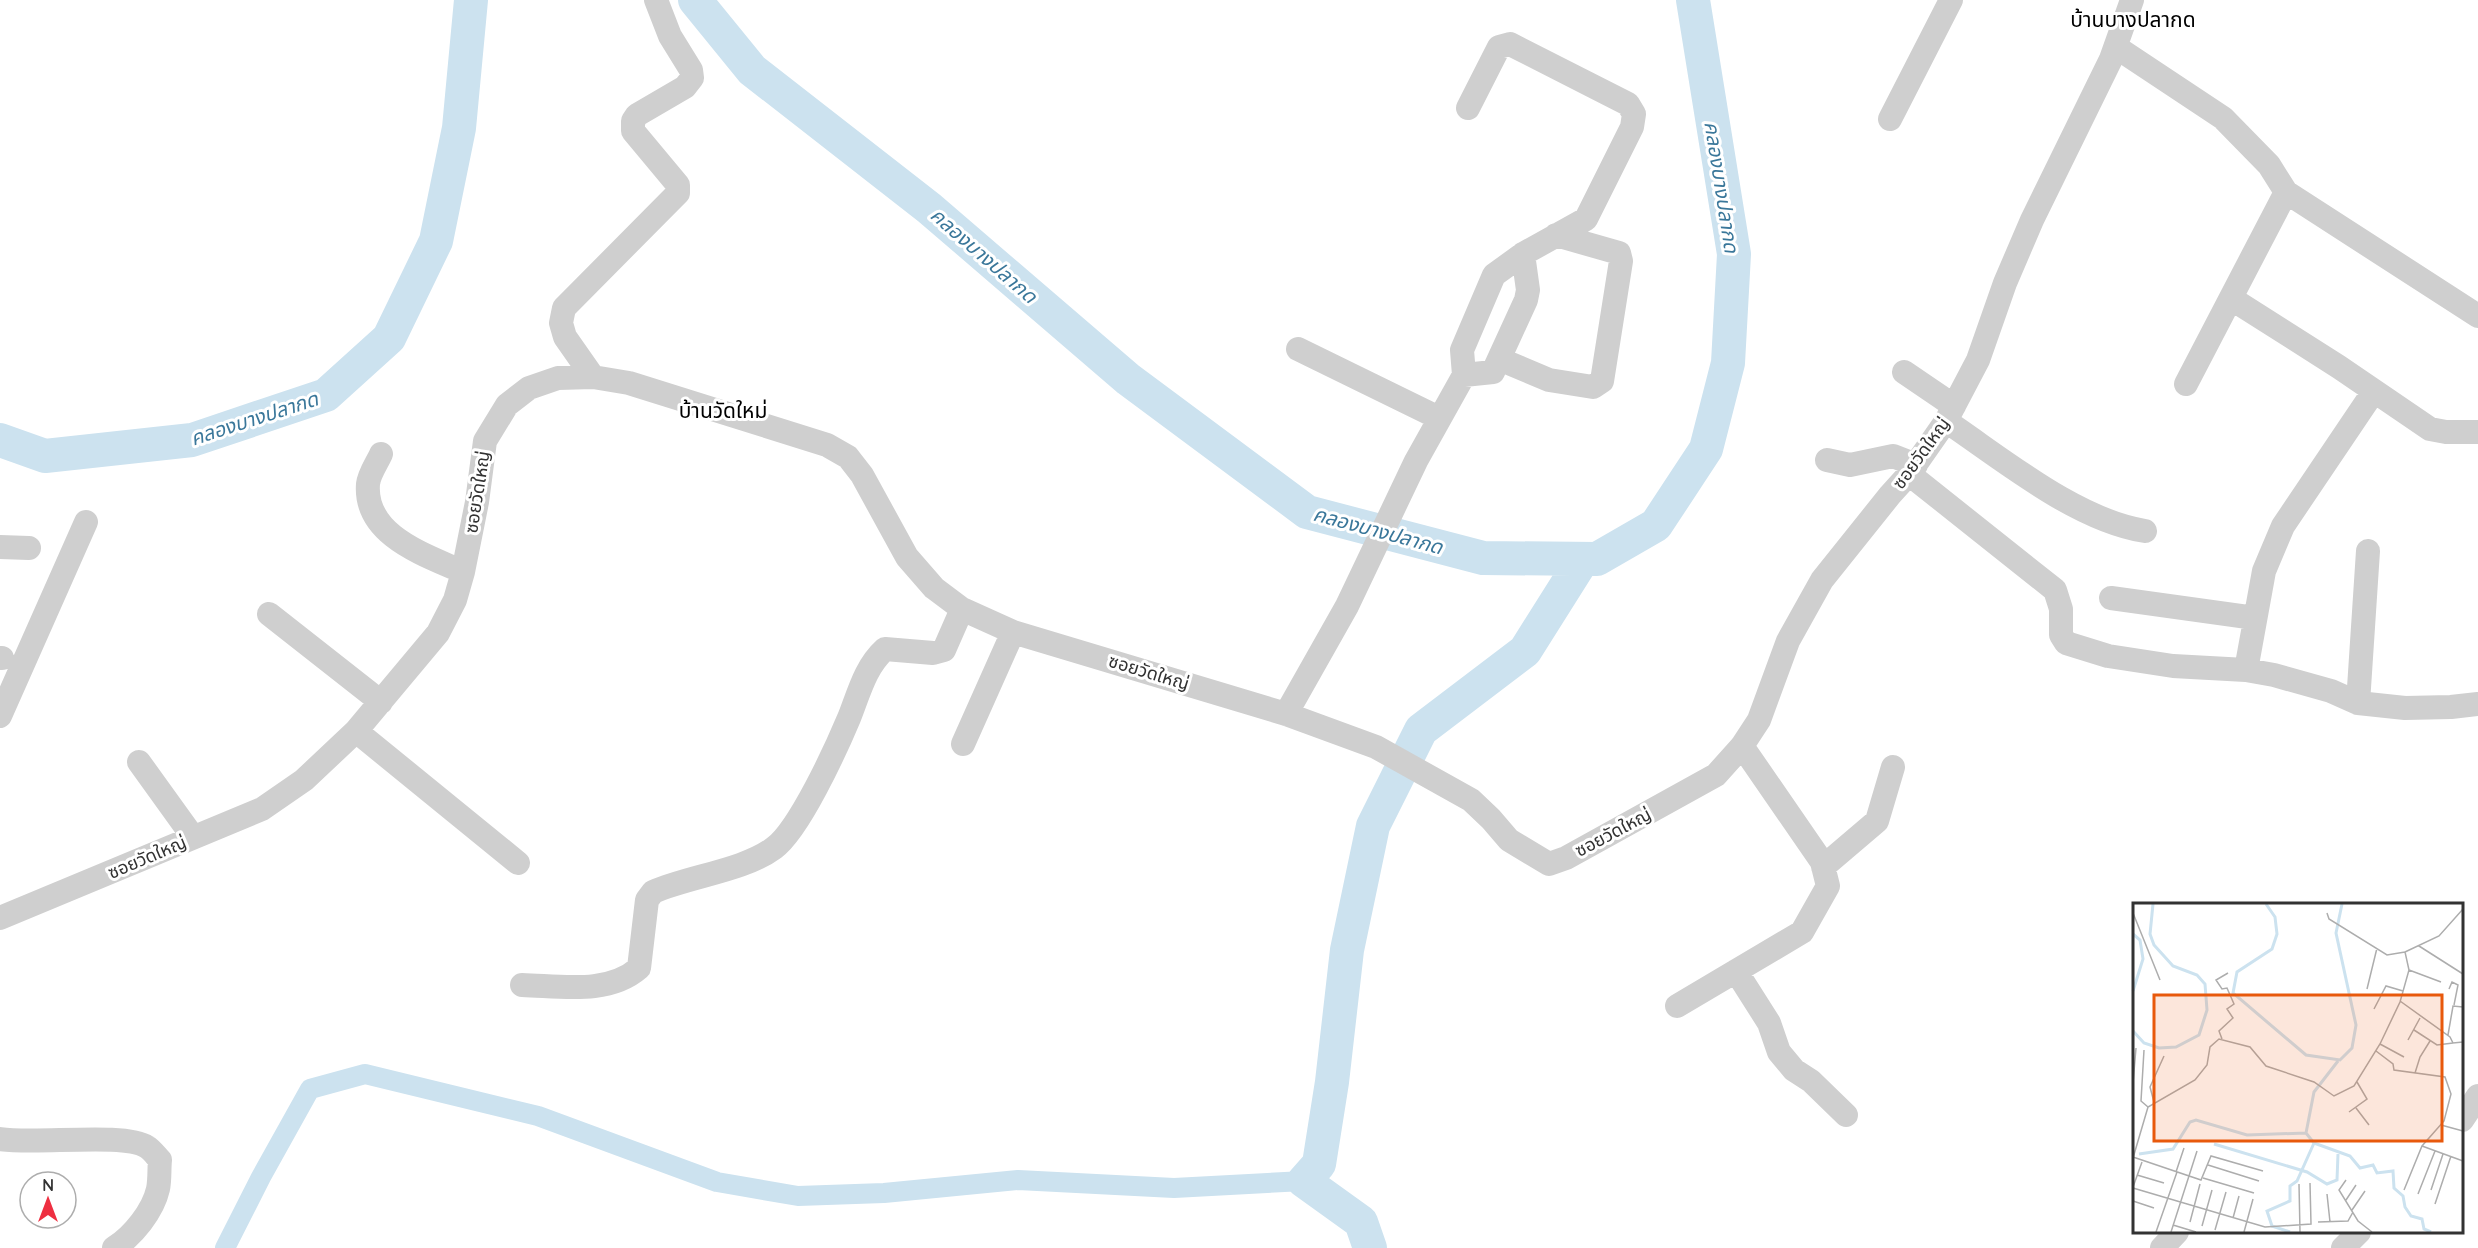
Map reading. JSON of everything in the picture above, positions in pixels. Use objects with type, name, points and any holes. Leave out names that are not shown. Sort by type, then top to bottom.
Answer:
[{"type":"street","points":[[593,377],[565,337],[561,323],[564,308],[678,193],[678,185],[633,131],[633,121],[637,115],[685,87],[692,78],[691,70],[670,36],[656,0]]},
{"type":"street","points":[[1890,119],[1951,0]]},
{"type":"street","name":"ซอยวัดใหญ่","points":[[2,912],[262,809],[304,780],[356,731],[438,633],[455,600],[477,502],[485,441],[507,405],[529,388],[558,378],[593,377],[629,383],[827,445],[848,457],[862,475],[907,556],[934,588],[962,609],[1013,632],[1286,714],[1376,747],[1471,800],[1509,840],[1549,864],[1606,836],[1716,775],[1742,746],[1759,720],[1788,641],[1822,580],[1913,469],[1950,414],[1977,360],[2005,283],[2032,220],[2116,47],[2132,0]]},
{"type":"street","points":[[1286,714],[1347,606],[1416,461],[1464,375],[1462,350],[1494,275],[1523,254],[1586,219],[1632,127],[1634,114],[1628,104],[1510,44],[1499,47],[1468,108]]},
{"type":"street","points":[[2116,47],[2223,118],[2269,165],[2286,192],[2478,316]]},
{"type":"street","points":[[2186,384],[2286,192]]},
{"type":"street","points":[[1499,358],[1549,380],[1593,387],[1602,381],[1621,261],[1619,253],[1556,236]]},
{"type":"street","points":[[1464,375],[1493,372],[1526,300],[1528,290],[1523,254]]},
{"type":"street","points":[[2232,299],[2430,429],[2446,432],[2478,432]]},
{"type":"street","points":[[1298,349],[1439,418]]},
{"type":"street","points":[[1904,372],[1950,414],[2057,495],[2091,514],[2132,529],[2145,531]]},
{"type":"street","points":[[2246,670],[2264,571],[2283,526],[2374,391]]},
{"type":"street","points":[[381,454],[368,482],[369,500],[386,531],[414,550],[463,572]]},
{"type":"street","points":[[1827,460],[1850,465],[1893,456],[1913,469],[2055,590],[2061,609],[2061,635],[2066,643],[2108,656],[2152,663],[2246,670],[2274,675],[2331,691],[2358,703],[2405,708],[2478,704]]},
{"type":"street","points":[[0,716],[86,522]]},
{"type":"street","points":[[0,547],[28,548]]},
{"type":"street","points":[[2358,703],[2368,551]]},
{"type":"street","points":[[2111,598],[2255,618]]},
{"type":"street","points":[[522,985],[604,986],[631,975],[639,968],[646,900],[653,892],[752,860],[780,843],[805,807],[849,718],[862,681],[876,657],[885,649],[933,653],[944,650],[962,609]]},
{"type":"street","points":[[269,614],[381,702]]},
{"type":"street","points":[[963,744],[1013,632]]},
{"type":"street","points":[[356,731],[518,863]]},
{"type":"street","points":[[1677,1006],[1802,932],[1828,886],[1822,862],[1742,746]]},
{"type":"street","points":[[139,762],[193,837]]},
{"type":"street","points":[[1823,867],[1877,822],[1893,767]]},
{"type":"street","points":[[1736,971],[1768,1023],[1779,1052],[1794,1070],[1811,1081],[1846,1115]]},
{"type":"street","points":[[2468,1119],[2478,1096]]},
{"type":"street","points":[[0,1139],[34,1142],[121,1140],[146,1146],[160,1160],[158,1190],[142,1221],[129,1238],[114,1248]]},
{"type":"street","points":[[2162,1248],[2176,1233]]},
{"type":"street","points":[[2343,1248],[2358,1233]]},
{"type":"waterway","name":"คลองบางปลากด","points":[[0,440],[45,456],[192,440],[326,395],[389,338],[436,241],[459,128],[471,0]]},
{"type":"waterway","name":"คลองบางปลากด","points":[[695,0],[752,70],[929,208],[1128,379],[1307,512],[1483,558],[1597,559],[1656,525],[1706,449],[1728,363],[1734,254],[1693,0]]},
{"type":"waterway","points":[[1370,1248],[1361,1222],[1304,1181],[1319,1164],[1332,1082],[1347,950],[1373,826],[1421,730],[1525,651],[1583,559]]},
{"type":"waterway","points":[[225,1248],[310,1089],[365,1074],[538,1116],[717,1182],[798,1196],[884,1193],[1018,1180],[1174,1188],[1304,1181]]},
{"type":"district","name":"บ้านบางปลากด","points":[[2133,19]]},
{"type":"district","name":"บ้านวัดใหม่","points":[[723,410]]}]
